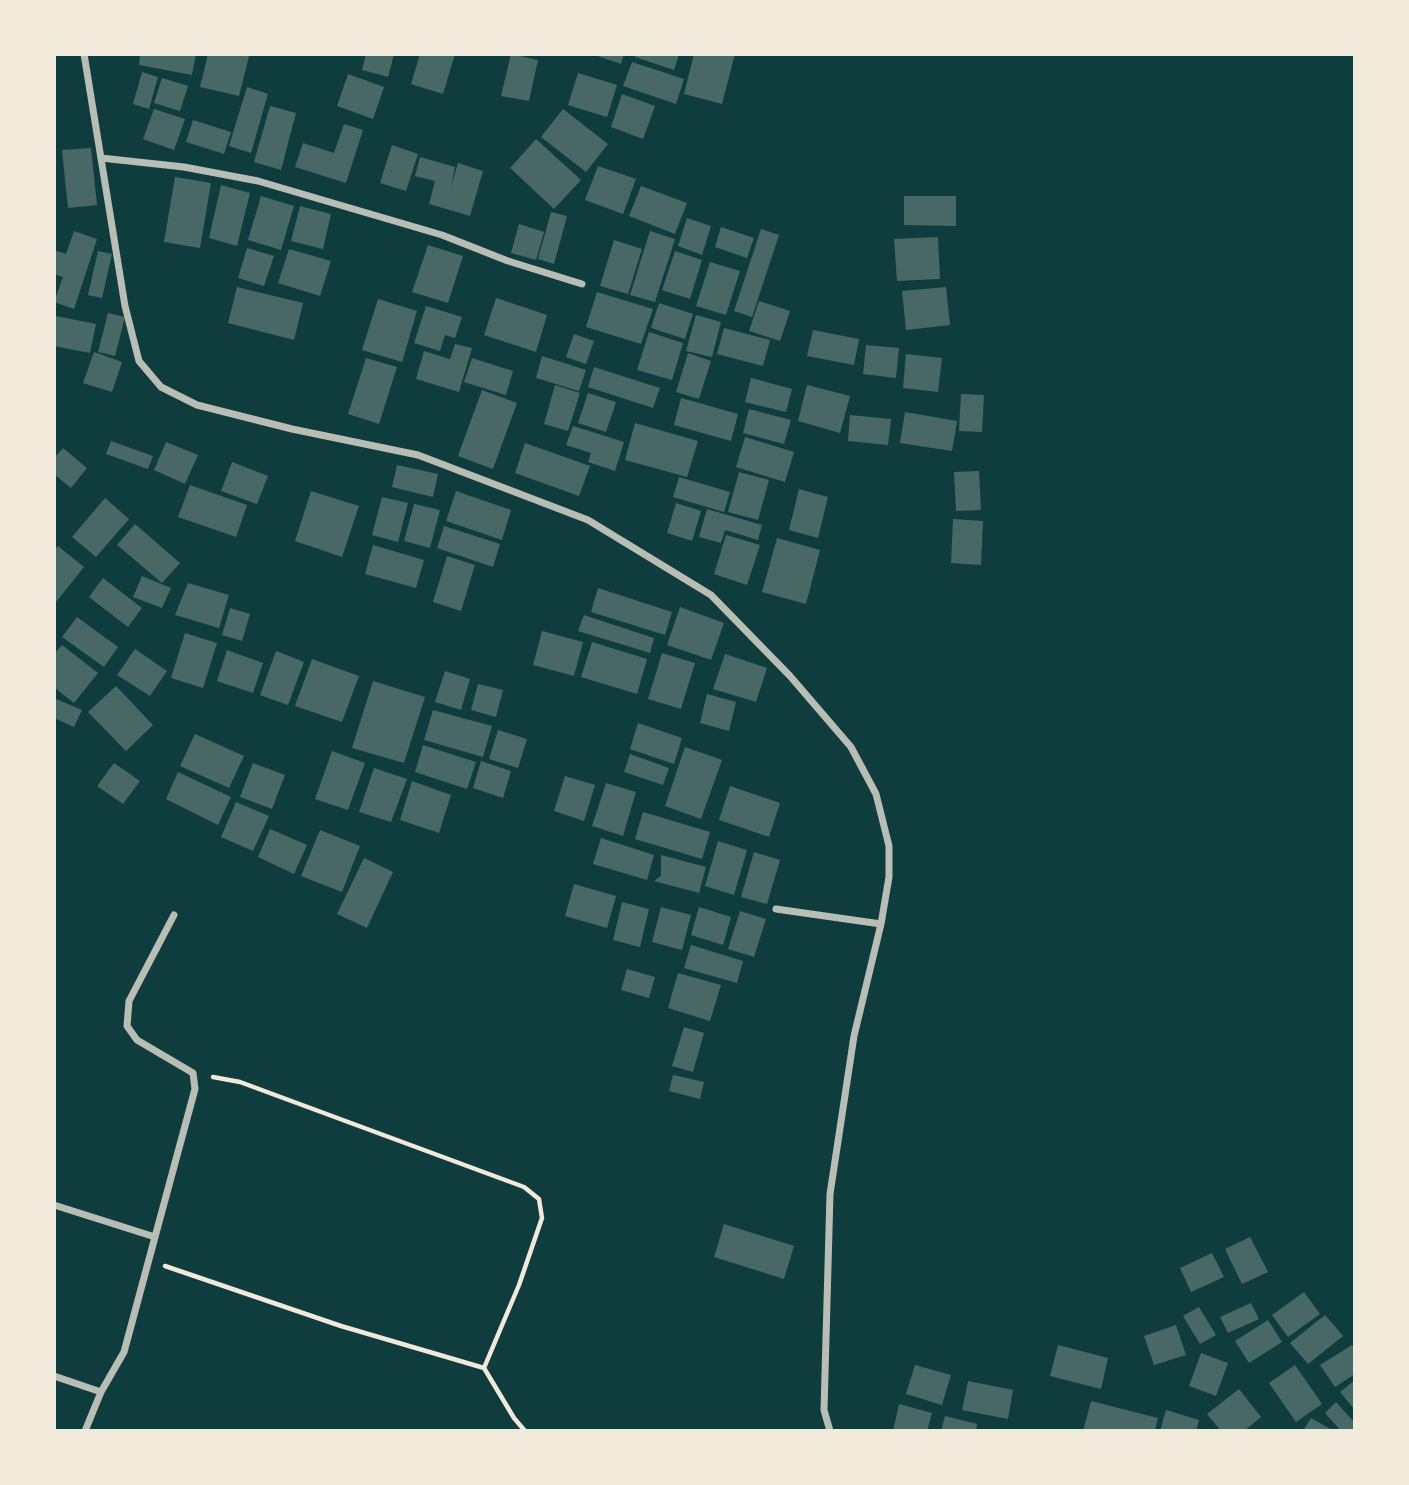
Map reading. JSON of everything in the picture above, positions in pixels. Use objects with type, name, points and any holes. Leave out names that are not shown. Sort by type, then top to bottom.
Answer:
[{"type":"street","points":[[83,54],[125,306],[139,361],[161,387],[197,405],[292,429],[418,455],[588,520],[711,595],[790,676],[851,747],[876,794],[889,846],[889,877],[881,924],[854,1036],[830,1194],[824,1410],[830,1431]]},
{"type":"street","points":[[101,158],[184,167],[258,181],[442,235],[508,261],[582,284]]},
{"type":"street","points":[[776,909],[881,924]]},
{"type":"street","points":[[85,1431],[101,1392],[124,1352],[195,1089],[193,1073],[137,1040],[127,1026],[128,1001],[174,915]]},
{"type":"street","points":[[54,1205],[155,1237]]},
{"type":"street","points":[[54,1376],[101,1392]]},
{"type":"path","points":[[193,1073],[240,1082],[524,1187],[539,1199],[542,1218],[519,1285],[484,1368]]},
{"type":"path","points":[[148,1260],[341,1326],[484,1368],[524,1431]]},
{"type":"building","points":[[140,54],[196,54],[192,75],[139,65]]},
{"type":"building","points":[[208,54],[249,56],[239,96],[200,87]]},
{"type":"building","points":[[366,54],[394,54],[388,77],[362,70]]},
{"type":"building","points":[[420,54],[455,54],[443,94],[411,84]]},
{"type":"building","points":[[511,54],[538,60],[529,101],[501,96]]},
{"type":"building","points":[[592,54],[624,54],[621,64]]},
{"type":"building","points":[[636,54],[679,54],[674,70],[635,57]]},
{"type":"building","points":[[694,54],[735,54],[722,104],[684,94]]},
{"type":"building","points":[[632,62],[684,79],[676,104],[623,86]]},
{"type":"building","points":[[142,72],[158,77],[149,109],[133,104]]},
{"type":"building","points":[[578,73],[617,85],[607,117],[568,105]]},
{"type":"building","points":[[348,74],[384,87],[373,119],[337,106]]},
{"type":"building","points":[[162,78],[188,86],[180,111],[154,103]]},
{"type":"building","points":[[247,87],[268,94],[251,153],[229,146]]},
{"type":"building","points":[[622,94],[655,106],[643,139],[611,127]]},
{"type":"building","points":[[270,106],[296,113],[281,170],[254,162]]},
{"type":"building","points":[[154,109],[185,119],[174,150],[143,139]]},
{"type":"building","points":[[563,109],[608,144],[586,172],[541,137]]},
{"type":"building","points":[[193,120],[231,132],[224,154],[186,142]]},
{"type":"building","points":[[344,124],[363,130],[346,183],[295,167],[303,143],[334,153]]},
{"type":"building","points":[[536,139],[581,180],[554,209],[510,168]]},
{"type":"building","points":[[392,145],[418,154],[406,191],[380,183]]},
{"type":"building","points":[[91,148],[97,205],[68,208],[62,150]]},
{"type":"building","points":[[420,157],[455,167],[451,187],[458,163],[483,171],[470,216],[429,204],[435,181],[415,176]]},
{"type":"building","points":[[598,166],[636,179],[623,214],[585,200]]},
{"type":"building","points":[[175,177],[211,183],[200,248],[164,242]]},
{"type":"building","points":[[221,185],[250,193],[237,246],[209,238]]},
{"type":"building","points":[[641,186],[687,203],[675,234],[629,216]]},
{"type":"building","points":[[261,196],[294,206],[281,250],[248,240]]},
{"type":"building","points":[[904,196],[956,196],[956,226],[904,225]]},
{"type":"building","points":[[300,206],[331,214],[323,249],[291,241]]},
{"type":"building","points":[[551,212],[567,216],[554,264],[538,259]]},
{"type":"building","points":[[687,218],[711,226],[702,255],[678,246]]},
{"type":"building","points":[[519,224],[544,232],[536,260],[511,253]]},
{"type":"building","points":[[721,227],[754,238],[747,258],[715,247]]},
{"type":"building","points":[[761,229],[779,235],[752,317],[734,311]]},
{"type":"building","points":[[74,231],[97,239],[74,309],[54,302],[63,277],[54,274],[54,250],[66,254]]},
{"type":"building","points":[[650,231],[675,239],[655,302],[630,295]]},
{"type":"building","points":[[938,237],[940,279],[897,281],[894,239]]},
{"type":"building","points":[[614,240],[642,249],[628,294],[600,286]]},
{"type":"building","points":[[428,245],[463,256],[448,303],[412,292]]},
{"type":"building","points":[[247,248],[274,256],[264,286],[238,278]]},
{"type":"building","points":[[289,249],[331,261],[320,296],[278,283]]},
{"type":"building","points":[[98,251],[112,254],[102,298],[88,295]]},
{"type":"building","points":[[675,251],[702,260],[690,299],[662,290]]},
{"type":"building","points":[[710,262],[740,271],[726,315],[696,306]]},
{"type":"building","points":[[237,287],[303,303],[294,340],[228,323]]},
{"type":"building","points":[[946,287],[950,325],[906,330],[902,291]]},
{"type":"building","points":[[597,292],[653,309],[641,344],[586,327]]},
{"type":"building","points":[[496,298],[547,315],[536,352],[484,335]]},
{"type":"building","points":[[378,299],[417,311],[402,362],[362,350]]},
{"type":"building","points":[[759,301],[790,311],[780,341],[749,331]]},
{"type":"building","points":[[659,303],[693,314],[685,339],[651,328]]},
{"type":"building","points":[[426,306],[462,317],[455,338],[445,335],[440,351],[414,343]]},
{"type":"building","points":[[108,313],[125,317],[115,356],[98,352]]},
{"type":"building","points":[[696,315],[721,322],[712,357],[686,351]]},
{"type":"building","points":[[56,316],[96,324],[90,353],[54,346]]},
{"type":"building","points":[[724,328],[770,340],[763,366],[717,354]]},
{"type":"building","points":[[813,330],[859,339],[854,365],[807,356]]},
{"type":"building","points":[[649,332],[683,343],[672,380],[637,370]]},
{"type":"building","points":[[574,334],[594,341],[586,364],[566,357]]},
{"type":"building","points":[[455,344],[472,348],[459,392],[416,379],[424,351],[450,359]]},
{"type":"building","points":[[866,345],[899,348],[896,378],[863,374]]},
{"type":"building","points":[[94,352],[122,362],[112,392],[83,383]]},
{"type":"building","points":[[688,353],[711,361],[699,399],[676,392]]},
{"type":"building","points":[[906,354],[942,358],[938,392],[903,388]]},
{"type":"building","points":[[542,356],[586,370],[579,391],[536,378]]},
{"type":"building","points":[[366,358],[397,367],[379,424],[348,414]]},
{"type":"building","points":[[472,358],[513,371],[506,395],[464,382]]},
{"type":"building","points":[[594,367],[660,388],[653,408],[588,387]]},
{"type":"building","points":[[751,378],[792,389],[786,412],[745,402]]},
{"type":"building","points":[[555,385],[580,393],[568,431],[544,424]]},
{"type":"building","points":[[807,385],[850,396],[840,433],[798,421]]},
{"type":"building","points":[[482,390],[517,403],[493,469],[458,456]]},
{"type":"building","points":[[588,393],[616,402],[606,432],[578,423]]},
{"type":"building","points":[[961,394],[984,395],[982,432],[959,431]]},
{"type":"building","points":[[681,398],[738,414],[731,441],[674,425]]},
{"type":"building","points":[[749,409],[791,420],[784,444],[743,433]]},
{"type":"building","points":[[905,412],[957,421],[952,451],[900,443]]},
{"type":"building","points":[[850,415],[891,419],[888,445],[848,441]]},
{"type":"building","points":[[635,423],[698,441],[687,477],[625,460]]},
{"type":"building","points":[[573,426],[624,442],[615,471],[588,462],[591,453],[566,445]]},
{"type":"building","points":[[745,437],[794,452],[785,482],[736,467]]},
{"type":"building","points":[[111,441],[153,456],[148,469],[106,454]]},
{"type":"building","points":[[166,442],[198,455],[185,484],[154,470]]},
{"type":"building","points":[[525,443],[590,466],[579,496],[515,473]]},
{"type":"building","points":[[63,448],[87,468],[71,488],[54,474],[54,458]]},
{"type":"building","points":[[232,462],[268,476],[257,504],[221,491]]},
{"type":"building","points":[[397,465],[438,474],[433,497],[392,487]]},
{"type":"building","points":[[979,471],[981,510],[956,511],[954,472]]},
{"type":"building","points":[[739,472],[769,480],[758,520],[728,512]]},
{"type":"building","points":[[679,477],[730,492],[724,512],[673,497]]},
{"type":"building","points":[[190,485],[247,505],[236,537],[178,517]]},
{"type":"building","points":[[799,489],[828,497],[818,538],[789,530]]},
{"type":"building","points":[[311,491],[359,506],[342,557],[295,541]]},
{"type":"building","points":[[456,491],[511,510],[502,540],[446,521]]},
{"type":"building","points":[[382,497],[408,503],[398,542],[372,535]]},
{"type":"building","points":[[105,498],[129,519],[96,557],[72,537]]},
{"type":"building","points":[[676,503],[701,511],[692,541],[667,533]]},
{"type":"building","points":[[414,504],[440,510],[430,548],[404,541]]},
{"type":"building","points":[[707,509],[762,525],[758,540],[725,530],[721,543],[699,537]]},
{"type":"building","points":[[953,519],[983,521],[981,565],[951,563]]},
{"type":"building","points":[[135,524],[180,563],[162,583],[117,545]]},
{"type":"building","points":[[444,526],[500,544],[493,567],[437,548]]},
{"type":"building","points":[[726,535],[760,545],[747,585],[714,574]]},
{"type":"building","points":[[777,538],[820,550],[806,604],[762,592]]},
{"type":"building","points":[[373,545],[424,560],[416,588],[365,574]]},
{"type":"building","points":[[58,546],[84,567],[56,602],[54,550]]},
{"type":"building","points":[[447,556],[475,565],[461,611],[433,602]]},
{"type":"building","points":[[142,576],[171,588],[162,608],[133,597]]},
{"type":"building","points":[[103,578],[142,608],[128,627],[89,597]]},
{"type":"building","points":[[188,583],[229,595],[219,628],[175,615]]},
{"type":"building","points":[[598,588],[672,612],[665,635],[591,612]]},
{"type":"building","points":[[680,607],[724,623],[711,660],[667,645]]},
{"type":"building","points":[[230,608],[250,614],[242,641],[222,635]]},
{"type":"building","points":[[584,615],[654,638],[650,653],[578,631]]},
{"type":"building","points":[[77,617],[118,647],[104,667],[62,637]]},
{"type":"building","points":[[542,631],[583,642],[574,676],[533,665]]},
{"type":"building","points":[[185,633],[217,643],[203,688],[171,678]]},
{"type":"building","points":[[592,642],[647,659],[637,694],[581,677]]},
{"type":"building","points":[[62,645],[98,673],[74,703],[54,687],[54,654]]},
{"type":"building","points":[[135,649],[167,671],[150,696],[117,675]]},
{"type":"building","points":[[227,650],[263,663],[253,693],[217,681]]},
{"type":"building","points":[[276,651],[304,662],[288,705],[260,695]]},
{"type":"building","points":[[662,653],[695,663],[681,709],[648,699]]},
{"type":"building","points":[[725,654],[767,668],[756,702],[713,689]]},
{"type":"building","points":[[312,659],[359,676],[342,722],[295,706]]},
{"type":"building","points":[[445,671],[470,679],[461,710],[435,702]]},
{"type":"building","points":[[373,681],[425,697],[404,763],[352,748]]},
{"type":"building","points":[[478,684],[503,690],[496,717],[471,710]]},
{"type":"building","points":[[116,686],[153,725],[126,751],[88,712]]},
{"type":"building","points":[[707,694],[736,702],[729,731],[700,723]]},
{"type":"building","points":[[56,699],[82,710],[74,727],[54,718]]},
{"type":"building","points":[[433,710],[492,726],[483,757],[424,740]]},
{"type":"building","points":[[638,723],[682,738],[674,764],[630,749]]},
{"type":"building","points":[[498,730],[527,739],[518,768],[489,759]]},
{"type":"building","points":[[195,734],[244,756],[229,788],[180,766]]},
{"type":"building","points":[[423,745],[476,762],[467,789],[415,772]]},
{"type":"building","points":[[685,747],[722,760],[701,819],[665,806]]},
{"type":"building","points":[[332,751],[365,763],[348,810],[315,799]]},
{"type":"building","points":[[630,754],[669,768],[663,785],[624,772]]},
{"type":"building","points":[[481,761],[511,771],[503,798],[473,788]]},
{"type":"building","points":[[114,763],[140,781],[123,804],[97,786]]},
{"type":"building","points":[[253,763],[285,775],[272,809],[240,797]]},
{"type":"building","points":[[374,768],[407,779],[391,822],[359,812]]},
{"type":"building","points":[[178,772],[231,797],[218,825],[166,799]]},
{"type":"building","points":[[565,776],[595,785],[584,821],[554,811]]},
{"type":"building","points":[[412,781],[451,795],[439,833],[400,820]]},
{"type":"building","points":[[606,783],[636,792],[623,836],[592,826]]},
{"type":"building","points":[[730,786],[780,803],[769,837],[719,820]]},
{"type":"building","points":[[236,802],[269,816],[253,851],[221,837]]},
{"type":"building","points":[[643,812],[710,832],[702,859],[635,839]]},
{"type":"building","points":[[270,829],[307,845],[294,874],[258,857]]},
{"type":"building","points":[[320,830],[360,846],[342,892],[301,876]]},
{"type":"building","points":[[601,838],[654,855],[647,880],[593,864]]},
{"type":"building","points":[[718,841],[747,850],[734,895],[705,886]]},
{"type":"building","points":[[754,852],[780,860],[767,904],[741,897]]},
{"type":"building","points":[[661,855],[706,867],[699,893],[654,881],[661,876]]},
{"type":"building","points":[[364,858],[393,872],[367,928],[337,914]]},
{"type":"building","points":[[574,884],[616,896],[607,928],[565,916]]},
{"type":"building","points":[[622,902],[649,909],[640,947],[613,940]]},
{"type":"building","points":[[661,907],[691,915],[682,950],[652,942]]},
{"type":"building","points":[[699,907],[731,917],[723,945],[691,935]]},
{"type":"building","points":[[740,911],[766,919],[754,957],[728,949]]},
{"type":"building","points":[[691,945],[743,961],[737,983],[684,968]]},
{"type":"building","points":[[627,969],[655,977],[649,998],[621,990]]},
{"type":"building","points":[[678,973],[721,985],[710,1021],[668,1008]]},
{"type":"building","points":[[684,1027],[704,1033],[693,1072],[672,1066]]},
{"type":"building","points":[[673,1075],[704,1082],[700,1099],[669,1091]]},
{"type":"building","points":[[724,1224],[794,1246],[784,1279],[714,1257]]},
{"type":"building","points":[[1250,1237],[1268,1272],[1242,1284],[1225,1249]]},
{"type":"building","points":[[1212,1253],[1224,1277],[1191,1292],[1180,1268]]},
{"type":"building","points":[[1304,1292],[1320,1314],[1288,1337],[1272,1315]]},
{"type":"building","points":[[1251,1303],[1259,1319],[1228,1333],[1220,1317]]},
{"type":"building","points":[[1199,1307],[1216,1335],[1200,1344],[1183,1316]]},
{"type":"building","points":[[1325,1315],[1343,1336],[1308,1364],[1290,1343]]},
{"type":"building","points":[[1268,1320],[1282,1342],[1249,1363],[1235,1341]]},
{"type":"building","points":[[1176,1325],[1186,1355],[1154,1365],[1144,1336]]},
{"type":"building","points":[[1058,1345],[1108,1358],[1101,1389],[1050,1376]]},
{"type":"building","points":[[1352,1345],[1355,1349],[1355,1374],[1335,1387],[1320,1365]]},
{"type":"building","points":[[1201,1353],[1228,1363],[1216,1396],[1189,1386]]},
{"type":"building","points":[[915,1365],[951,1375],[942,1405],[906,1394]]},
{"type":"building","points":[[1295,1365],[1322,1404],[1296,1422],[1269,1383]]},
{"type":"building","points":[[1355,1380],[1355,1410],[1340,1392]]},
{"type":"building","points":[[968,1381],[1013,1390],[1008,1419],[962,1410]]},
{"type":"building","points":[[1239,1389],[1261,1417],[1244,1431],[1221,1431],[1207,1414]]},
{"type":"building","points":[[1091,1401],[1158,1418],[1155,1431],[1083,1431]]},
{"type":"building","points":[[1336,1402],[1355,1423],[1355,1431],[1341,1431],[1325,1413]]},
{"type":"building","points":[[899,1404],[932,1413],[927,1431],[893,1431]]},
{"type":"building","points":[[1166,1410],[1199,1420],[1196,1431],[1160,1431]]},
{"type":"building","points":[[945,1416],[977,1424],[976,1431],[941,1431]]},
{"type":"building","points":[[1311,1418],[1334,1431],[1303,1431]]}]
